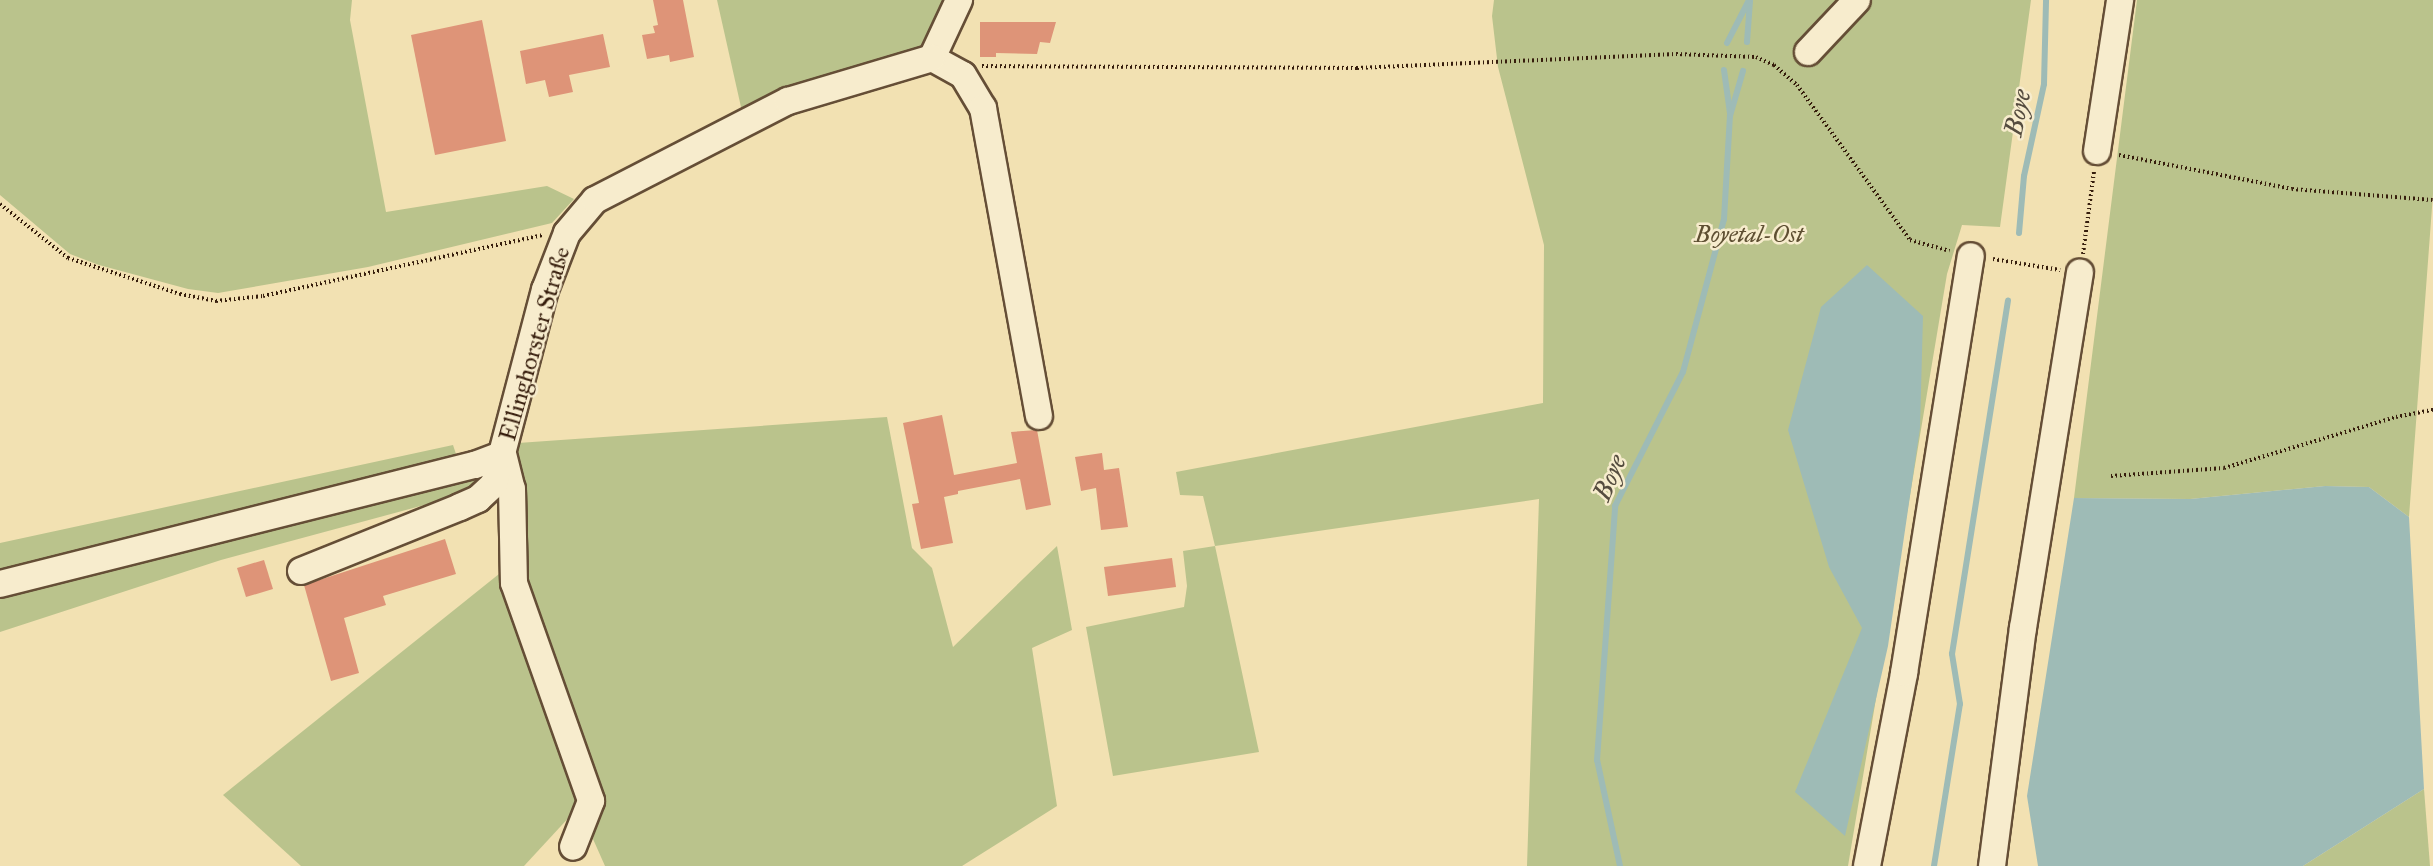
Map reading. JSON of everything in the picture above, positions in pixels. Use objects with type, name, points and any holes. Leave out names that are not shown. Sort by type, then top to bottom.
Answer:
[{"type":"street","points":[[959,0],[942,62],[972,86],[983,108],[1039,416]]},
{"type":"street","points":[[1808,52],[1857,0]]},
{"type":"street","points":[[2097,151],[2120,0]]},
{"type":"street","name":"Ellinghorster Straße","points":[[0,584],[475,465],[503,454],[545,290],[567,233],[595,200],[778,106],[942,62]]},
{"type":"street","points":[[1867,866],[1906,662],[1971,256]]},
{"type":"street","points":[[1992,866],[2023,628],[2080,273]]},
{"type":"street","points":[[301,571],[478,499],[494,484],[503,454]]},
{"type":"street","points":[[503,454],[512,489],[514,584],[591,801],[573,847]]},
{"type":"path","points":[[942,62],[1357,68],[1676,54],[1756,57],[1774,65],[1797,85],[1910,240]]},
{"type":"path","points":[[2080,273],[2097,151],[2292,189],[2433,200]]},
{"type":"path","points":[[0,204],[68,258],[180,294],[216,301],[263,296],[519,237],[567,233]]},
{"type":"path","points":[[2111,476],[2224,468],[2396,417],[2433,410]]},
{"type":"green space","points":[[0,0],[352,0],[350,20],[386,212],[547,186],[574,199],[552,223],[368,267],[218,293],[188,289],[99,265],[70,254],[0,195]]},
{"type":"green space","points":[[717,0],[949,0],[924,49],[743,116]]},
{"type":"green space","name":"Boyetal-Ost","points":[[1494,0],[2031,0],[2000,227],[1962,225],[1947,274],[1848,866],[1527,866],[1539,499],[1215,546],[1203,496],[1180,495],[1176,472],[1543,403],[1544,245],[1498,67],[1492,16]]},
{"type":"green space","points":[[2137,0],[2433,0],[2433,194],[2409,517],[2369,487],[2325,486],[2190,499],[2074,498]]},
{"type":"green space","points":[[887,417],[912,548],[932,568],[953,647],[1057,546],[1072,630],[1032,648],[1057,806],[962,866],[605,866],[593,839],[599,815],[524,596],[518,443]]},
{"type":"green space","points":[[453,445],[462,472],[479,468],[485,479],[465,494],[221,560],[0,632],[0,543]]},
{"type":"green space","points":[[1215,546],[1259,752],[1113,776],[1086,627],[1184,607],[1187,586],[1183,551]]},
{"type":"green space","points":[[504,570],[577,792],[573,813],[524,866],[301,866],[223,795]]},
{"type":"green space","points":[[2424,789],[2430,866],[2303,866]]},
{"type":"water","points":[[1867,265],[1923,316],[1920,428],[1888,646],[1845,836],[1795,792],[1862,628],[1829,567],[1788,430],[1821,307]]},
{"type":"water","points":[[2325,486],[2369,487],[2409,517],[2424,789],[2303,866],[2038,866],[2027,796],[2074,498],[2190,499]]},
{"type":"building","points":[[653,0],[683,0],[694,57],[670,62],[669,55],[647,59],[642,35],[655,33],[653,26],[658,25]]},
{"type":"building","points":[[482,20],[506,141],[435,155],[411,35]]},
{"type":"building","points":[[980,22],[1056,22],[1050,43],[1040,42],[1037,54],[996,53],[996,57],[980,57]]},
{"type":"building","points":[[603,34],[610,67],[569,75],[573,92],[549,97],[545,80],[526,84],[520,51]]},
{"type":"building","points":[[942,415],[954,475],[1017,463],[1011,432],[1037,430],[1051,505],[1026,510],[1020,479],[958,491],[958,494],[944,497],[953,543],[921,549],[912,504],[919,503],[903,423]]},
{"type":"building","points":[[1102,453],[1104,470],[1119,468],[1128,527],[1101,530],[1096,488],[1081,491],[1075,457]]},
{"type":"building","points":[[445,539],[456,574],[383,596],[386,605],[344,618],[359,673],[331,681],[304,585]]},
{"type":"building","points":[[1172,558],[1176,587],[1108,596],[1104,567]]},
{"type":"building","points":[[264,560],[273,589],[246,597],[237,568]]},
{"type":"waterway","name":"Boye","points":[[1727,43],[1749,0]]},
{"type":"waterway","name":"Boye","points":[[2019,233],[2024,176],[2044,84],[2046,0]]},
{"type":"waterway","name":"Boye","points":[[1747,42],[1750,1]]},
{"type":"waterway","name":"Boye","points":[[1724,70],[1730,113]]},
{"type":"waterway","name":"Boye","points":[[1620,866],[1597,760],[1615,506],[1683,372],[1724,219],[1730,116],[1743,71]]},
{"type":"waterway","name":"Boye","points":[[1934,866],[1960,704],[1952,654],[2008,300]]}]
